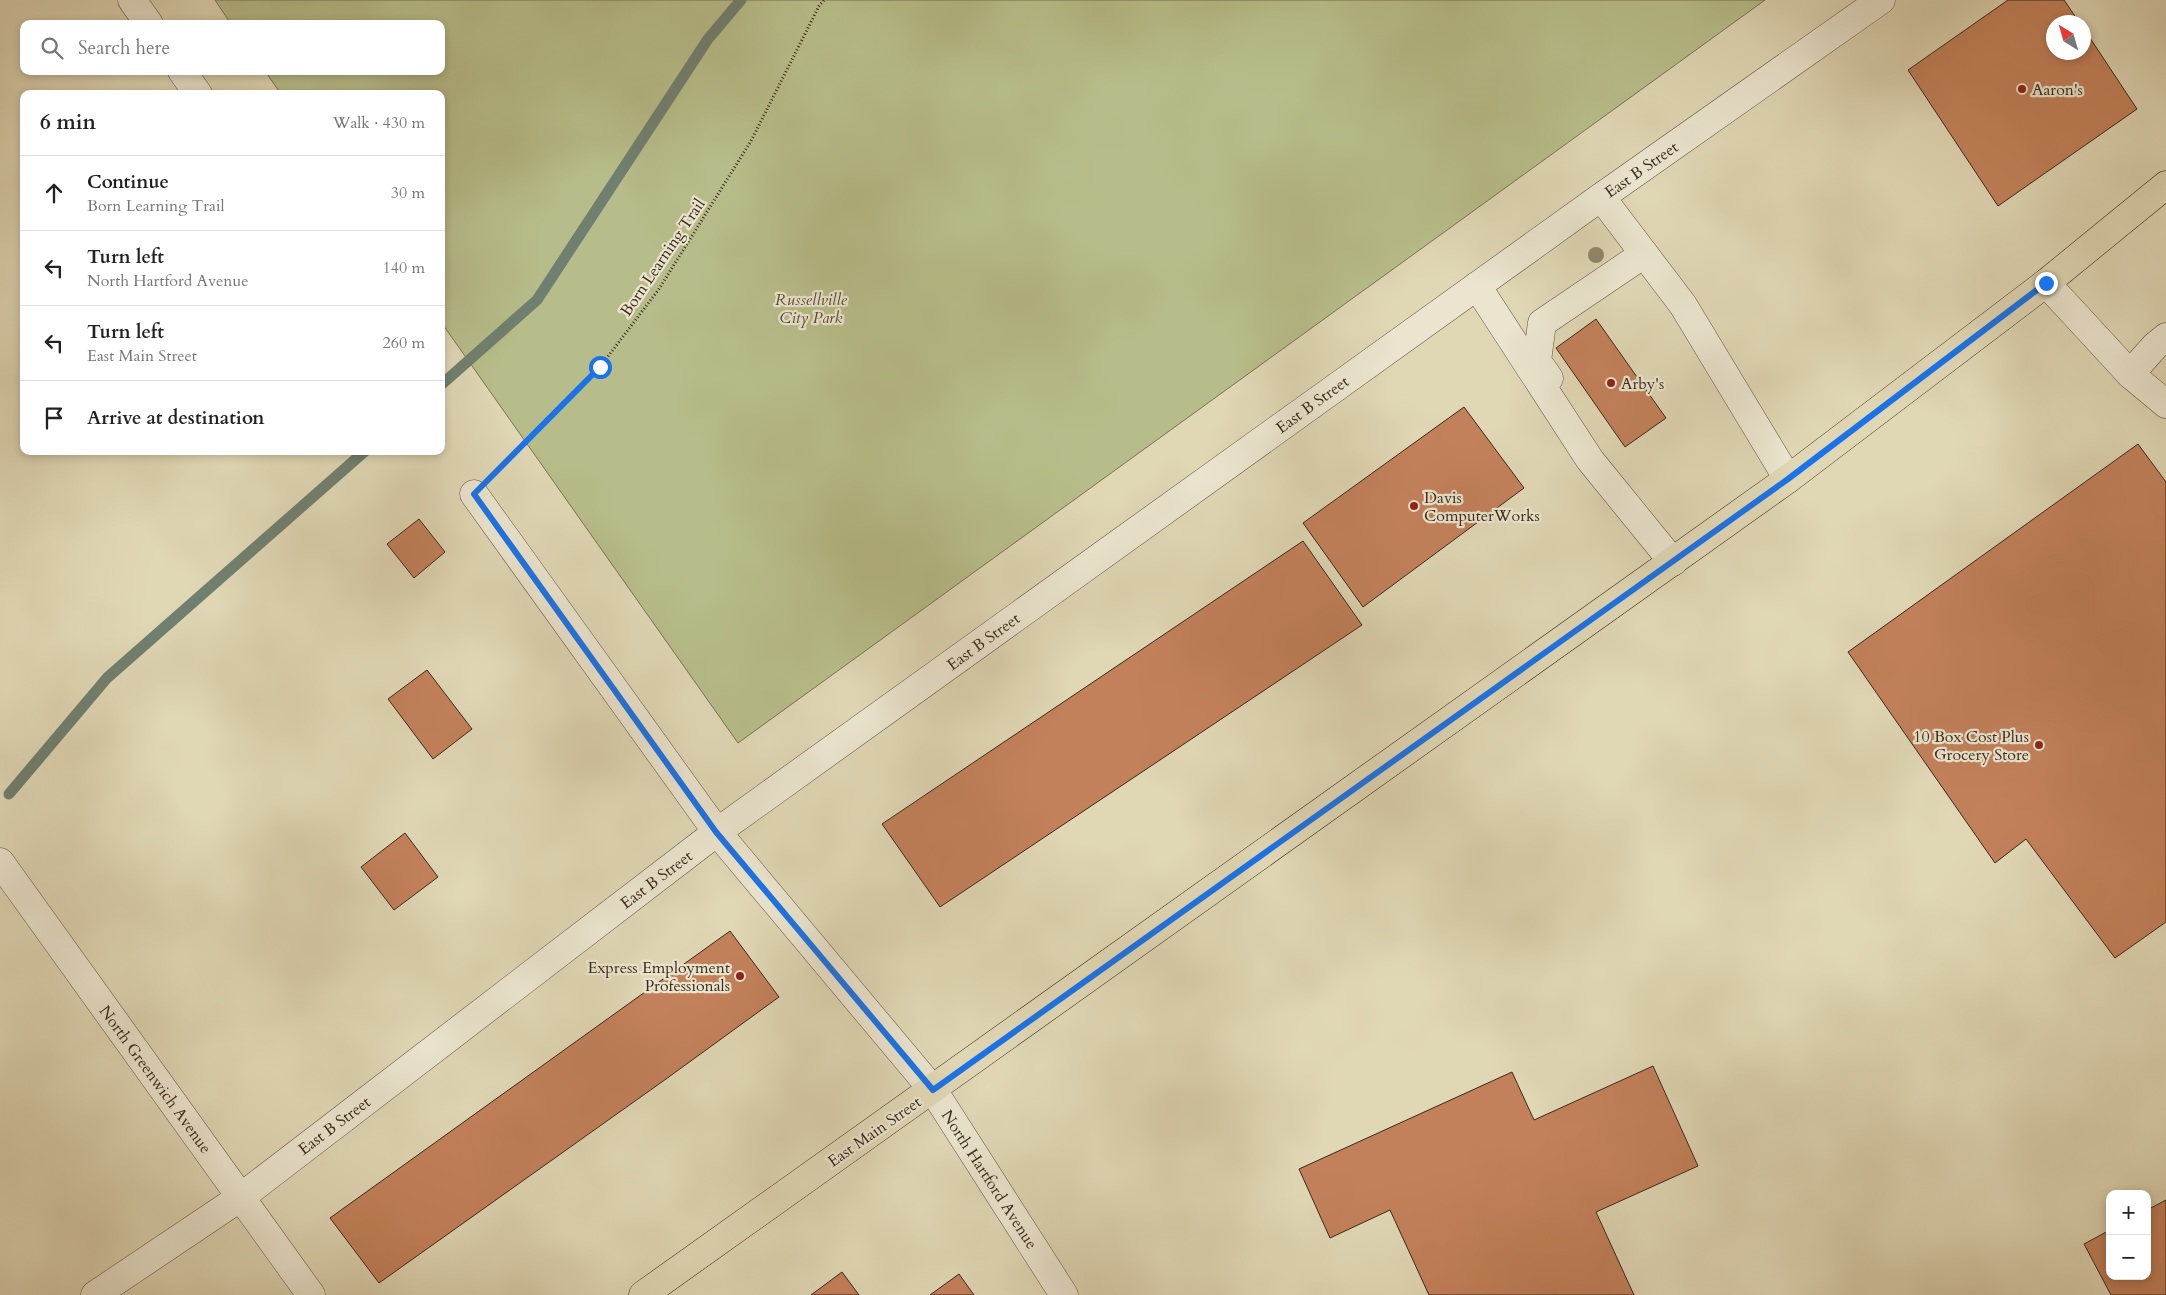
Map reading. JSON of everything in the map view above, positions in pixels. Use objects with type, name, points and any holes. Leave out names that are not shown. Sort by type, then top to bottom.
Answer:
[{"type":"main road","name":"East Main Street","points":[[643,1295],[1788,479],[2046,283],[2166,185]]},
{"type":"street","points":[[132,0],[145,20]]},
{"type":"street","name":"East B Street","points":[[95,1295],[241,1197],[716,832],[1601,197],[1881,0]]},
{"type":"street","points":[[185,75],[195,90]]},
{"type":"street","points":[[1601,197],[1683,305],[1788,479]]},
{"type":"street","points":[[1598,471],[1596,448],[1537,361],[1542,322],[1644,254]]},
{"type":"street","points":[[2046,283],[2130,374],[2166,404]]},
{"type":"street","points":[[1477,286],[1598,471],[1673,562]]},
{"type":"street","points":[[2130,374],[2155,346],[2166,337]]},
{"type":"street","name":"North Hartford Avenue","points":[[474,494],[716,832],[933,1090],[1064,1295]]},
{"type":"street","name":"North Greenwich Avenue","points":[[0,862],[311,1295]]},
{"type":"path","name":"Born Learning Trail","points":[[474,494],[600,367],[659,289],[751,142],[819,6],[824,0]]},
{"type":"green space","name":"Russellville City Park","points":[[215,0],[1765,0],[738,743],[445,328],[445,90],[278,90],[268,75],[445,75],[445,20],[228,20]]},
{"type":"building","name":"Aaron's","points":[[2008,0],[2064,0],[2074,15],[2046,15],[2046,60],[2091,60],[2091,40],[2137,109],[1998,206],[1908,70]]},
{"type":"building","name":"Arby's","points":[[1596,319],[1666,418],[1625,447],[1556,348]]},
{"type":"building","name":"Davis ComputerWorks","points":[[1464,407],[1524,488],[1363,607],[1303,523]]},
{"type":"building","name":"10 Box Cost Plus Grocery Store","points":[[2138,444],[2166,482],[2166,922],[2115,958],[2026,839],[1995,863],[1848,652]]},
{"type":"building","points":[[419,519],[445,552],[414,578],[387,544]]},
{"type":"building","points":[[1303,541],[1362,625],[940,907],[882,824]]},
{"type":"building","points":[[427,670],[472,729],[433,759],[388,699]]},
{"type":"building","points":[[405,833],[438,877],[394,910],[361,867]]},
{"type":"building","points":[[730,931],[779,997],[379,1283],[330,1218]]},
{"type":"building","points":[[1653,1066],[1698,1166],[1596,1212],[1634,1295],[1429,1295],[1390,1210],[1330,1238],[1299,1169],[1512,1072],[1534,1120]]},
{"type":"building","points":[[2166,1200],[2166,1295],[2111,1295],[2084,1244],[2106,1232],[2106,1280],[2151,1280],[2151,1208]]},
{"type":"building","points":[[842,1272],[859,1295],[811,1295]]},
{"type":"building","points":[[959,1274],[974,1295],[930,1295]]},
{"type":"waterway","points":[[445,381],[537,300],[708,39],[741,0]]},
{"type":"waterway","points":[[9,794],[107,678],[360,455]]},
{"type":"place","name":"Aaron's","points":[[2022,89]]},
{"type":"place","name":"Arby's","points":[[1611,383]]},
{"type":"place","name":"Davis ComputerWorks","points":[[1414,506]]},
{"type":"place","name":"10 Box Cost Plus Grocery Store","points":[[2039,745]]},
{"type":"place","name":"Express Employment Professionals","points":[[740,976]]},
{"type":"route","points":[[600,367],[474,494],[716,832],[933,1090],[1788,479],[2046,283]]}]
